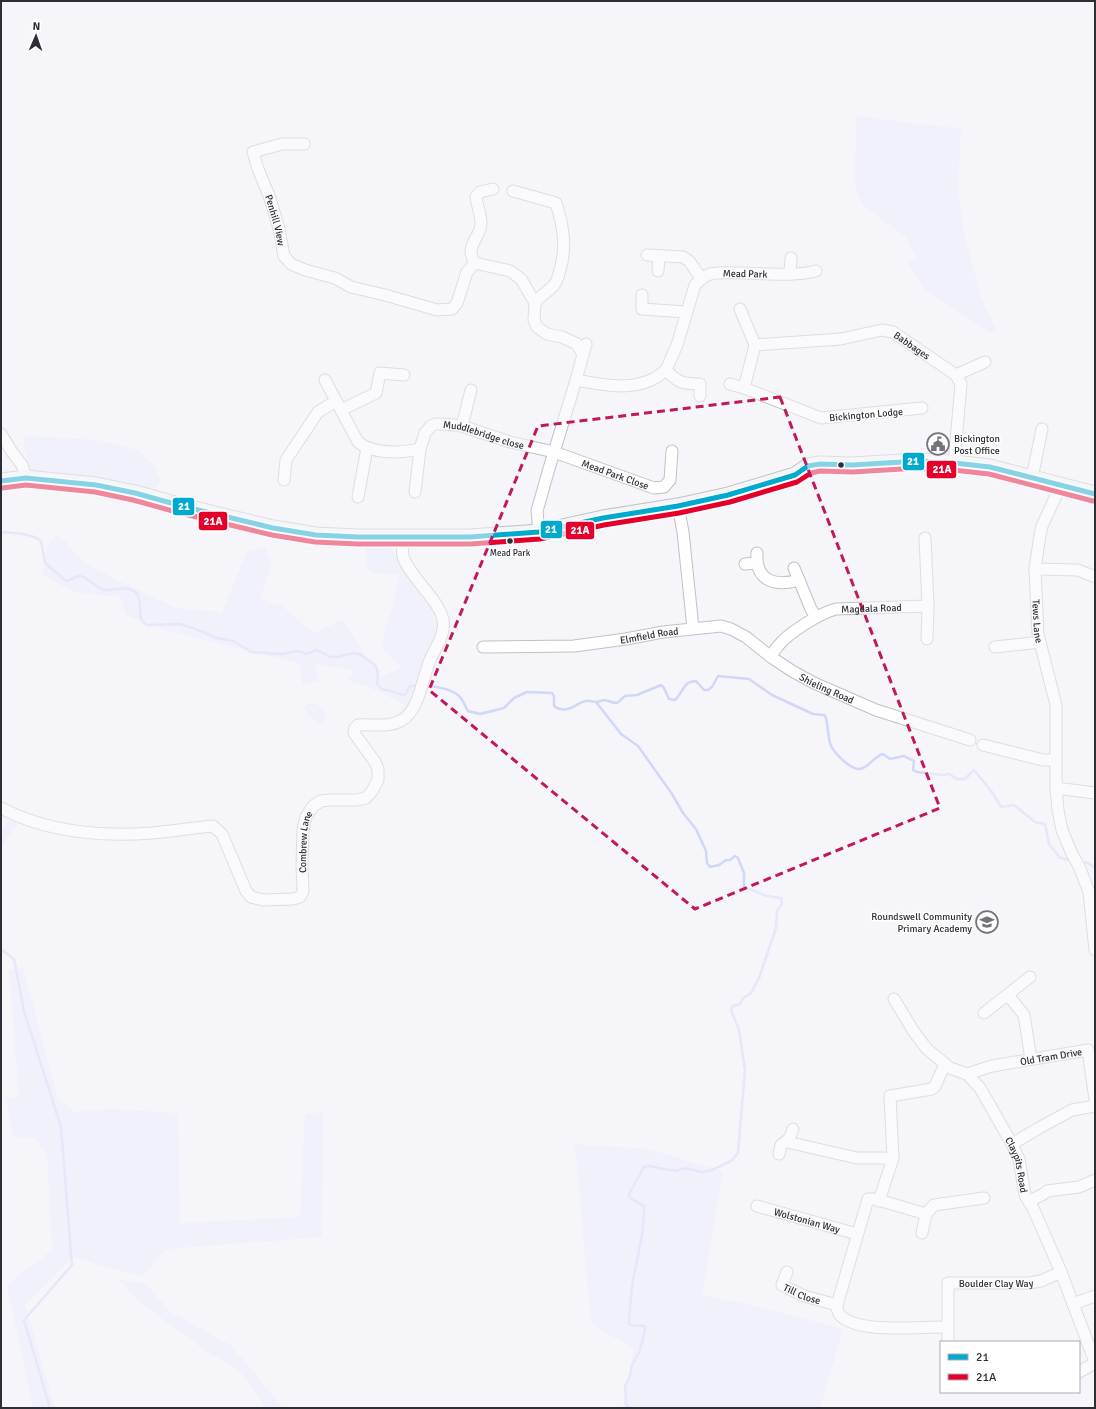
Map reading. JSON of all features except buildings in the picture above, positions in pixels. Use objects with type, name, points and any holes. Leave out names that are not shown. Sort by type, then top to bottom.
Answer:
[{"type":"main road","points":[[1,481],[26,478],[96,485],[135,492],[182,506],[273,528],[316,535],[403,538],[470,537],[539,532],[603,518],[678,506],[728,495],[795,475],[808,466],[820,464],[852,465],[919,461],[954,463],[990,468],[1095,494]]},
{"type":"street","name":"Penhill View","points":[[304,144],[282,144],[253,152],[279,228],[284,256],[291,264],[305,270],[335,278],[351,287],[437,310],[452,309],[458,303],[467,272],[475,263]]},
{"type":"street","points":[[492,189],[480,192],[476,197],[477,207],[482,221],[480,231],[473,241],[471,258],[475,263],[510,271],[521,279],[535,303]]},
{"type":"street","points":[[513,191],[556,203],[564,233],[563,262],[557,281],[549,291],[539,297],[535,303],[534,320],[537,327],[547,334],[562,337],[585,349],[537,511],[539,532]]},
{"type":"street","points":[[576,380],[617,386],[637,385],[651,380],[666,370],[677,346],[695,285],[702,278],[689,261],[683,257],[647,256]]},
{"type":"street","points":[[658,271],[659,256]]},
{"type":"street","points":[[790,274],[791,258]]},
{"type":"street","name":"Mead Park","points":[[702,278],[710,274],[722,273],[790,274],[816,271]]},
{"type":"street","points":[[642,295],[642,309],[686,312]]},
{"type":"street","points":[[740,309],[755,345],[744,388]]},
{"type":"street","name":"Babbages","points":[[755,345],[841,339],[882,330],[893,332],[956,375]]},
{"type":"street","points":[[954,463],[960,384],[956,375],[985,362]]},
{"type":"street","points":[[666,370],[674,380],[685,384],[704,384],[700,396]]},
{"type":"street","points":[[284,480],[286,460],[318,412],[376,393],[380,373],[404,375]]},
{"type":"street","points":[[325,380],[358,442],[367,448],[403,453],[420,450],[415,492]]},
{"type":"street","name":"Bickington Lodge","points":[[730,384],[821,418],[922,408]]},
{"type":"street","name":"Muddlebridge close","points":[[462,426],[471,390]]},
{"type":"street","name":"Muddlebridge close","points":[[420,450],[427,429],[436,424],[462,426],[510,442],[554,452]]},
{"type":"street","points":[[1032,478],[1042,429]]},
{"type":"street","points":[[1,434],[12,452],[22,464],[26,478]]},
{"type":"street","points":[[358,497],[367,448]]},
{"type":"street","name":"Mead Park Close","points":[[554,452],[654,488],[664,487],[670,480],[672,451]]},
{"type":"street","name":"Tews Lane","points":[[1061,485],[1042,526],[1035,569],[1038,634],[1056,705],[1056,788],[1058,810],[1062,830],[1072,854],[1079,866],[1089,892],[1095,950]]},
{"type":"street","name":"Elmfield Road","points":[[479,647],[574,646],[692,628],[684,539],[678,506]]},
{"type":"street","name":"Combrew Lane","points":[[1,808],[33,822],[76,832],[117,834],[152,833],[213,826],[222,834],[246,891],[251,897],[263,900],[293,899],[300,897],[303,891],[303,830],[306,817],[313,806],[321,801],[356,800],[366,798],[372,791],[378,780],[378,769],[375,762],[354,733],[355,728],[358,725],[390,724],[403,720],[409,714],[424,682],[430,660],[438,644],[443,628],[443,620],[436,606],[403,557],[403,538]]},
{"type":"street","points":[[925,538],[928,606],[927,639]]},
{"type":"street","points":[[753,560],[758,571],[765,578],[774,582],[788,584],[799,580]]},
{"type":"street","points":[[794,568],[811,609],[816,617]]},
{"type":"street","points":[[1035,569],[1078,570],[1095,577]]},
{"type":"street","name":"Magdala Road","points":[[771,657],[778,645],[787,636],[826,612],[836,609],[928,606]]},
{"type":"street","name":"Shieling Road","points":[[692,628],[721,626],[731,629],[746,637],[771,657],[792,671],[814,683],[876,710],[970,740]]},
{"type":"street","points":[[995,647],[1040,642]]},
{"type":"street","points":[[983,745],[1044,760],[1056,760]]},
{"type":"street","points":[[1056,788],[1095,793]]},
{"type":"street","points":[[984,1013],[1030,977]]},
{"type":"street","points":[[1008,995],[1024,1015],[1031,1059]]},
{"type":"street","name":"Claypits Road","points":[[894,999],[914,1032],[927,1049],[950,1068],[967,1074],[980,1088],[1012,1144],[1019,1159],[1025,1195],[1033,1208],[1062,1272],[1095,1363]]},
{"type":"street","name":"Old Tram Drive","points":[[967,1074],[992,1066],[1088,1050],[1095,1099]]},
{"type":"street","points":[[879,1201],[893,1158],[890,1096],[932,1089],[935,1086],[945,1064]]},
{"type":"street","points":[[1012,1144],[1072,1110],[1095,1106]]},
{"type":"street","points":[[779,1154],[781,1145],[787,1142],[793,1129]]},
{"type":"street","points":[[787,1142],[857,1158],[893,1158]]},
{"type":"street","points":[[1029,1202],[1047,1191],[1079,1186],[1095,1180]]},
{"type":"street","points":[[922,1233],[926,1214],[934,1205],[984,1198]]},
{"type":"street","points":[[926,1214],[868,1199],[837,1305],[840,1314],[855,1323],[866,1326],[890,1329],[924,1326],[947,1327],[948,1341]]},
{"type":"street","name":"Wolstonian Way","points":[[757,1206],[857,1234]]},
{"type":"street","name":"Till Close","points":[[787,1272],[782,1285],[804,1296],[837,1305]]},
{"type":"street","name":"Boulder Clay Way","points":[[947,1327],[949,1318],[948,1283],[1030,1283],[1062,1272]]},
{"type":"street","points":[[1073,1304],[1095,1296]]},
{"type":"street","points":[[1080,1371],[1095,1363]]},
{"type":"highlighted area","points":[[780,397],[940,808],[695,909],[429,690],[538,426]]},
{"type":"shaded area","points":[[856,116],[961,129],[958,193],[965,239],[981,296],[996,330],[993,334],[923,288],[908,264],[916,256],[905,236],[864,207],[855,187]]},
{"type":"shaded area","points":[[25,436],[96,440],[137,450],[155,467],[160,479],[155,492],[31,471],[24,449]]},
{"type":"shaded area","points":[[58,534],[82,560],[112,578],[176,608],[222,612],[247,551],[265,548],[272,564],[260,598],[281,605],[314,633],[342,620],[381,678],[402,667],[381,648],[392,610],[399,575],[372,573],[368,570],[365,541],[388,543],[430,608],[438,627],[426,657],[413,697],[400,714],[404,704],[371,688],[347,680],[354,671],[314,663],[319,681],[303,685],[299,663],[167,631],[126,615],[121,597],[77,593],[42,575],[48,545]]},
{"type":"shaded area","points":[[311,703],[315,703],[326,712],[326,716],[320,724],[307,715],[304,707]]},
{"type":"shaded area","points":[[11,818],[18,824],[1,848],[1,830]]},
{"type":"shaded area","points":[[23,968],[58,1099],[75,1112],[106,1109],[178,1113],[180,1223],[300,1217],[305,1114],[323,1112],[322,1237],[167,1249],[141,1277],[72,1257],[25,1305],[55,1408],[33,1408],[7,1285],[52,1250],[47,1153],[35,1138],[13,1137],[6,1098],[19,1097],[9,970]]},
{"type":"shaded area","points":[[575,1144],[648,1149],[723,1171],[702,1295],[759,1307],[843,1329],[820,1408],[623,1408],[634,1349],[591,1324]]},
{"type":"shaded area","points":[[119,1280],[145,1283],[169,1311],[232,1346],[283,1408],[266,1408],[240,1372],[203,1349],[138,1301]]},
{"type":"waterway","points":[[1,532],[32,536],[41,541],[45,563],[66,581],[80,576],[86,578],[101,589],[130,589],[134,591],[139,598],[141,619],[143,623],[147,625],[179,624],[217,638],[233,641],[251,652],[281,654],[299,651],[306,654],[317,650],[330,657],[354,653],[361,655],[375,665],[378,672],[377,684],[381,689],[405,695],[410,686],[418,686]]},
{"type":"waterway","points":[[425,686],[438,687],[452,691],[463,701],[468,711],[480,714],[504,708],[514,698],[527,692],[552,693],[554,696],[554,706],[563,710],[572,708],[587,701],[596,702],[605,700],[617,703],[625,696],[637,695],[661,685],[669,699],[675,700],[688,683],[696,681],[704,690],[708,690],[712,687],[718,676],[749,679],[772,695],[813,714],[824,715],[826,718],[831,746],[838,755],[851,766],[860,769],[863,768],[883,754],[890,759],[904,756],[914,761],[913,770],[917,772],[942,775],[949,774],[957,779],[965,779],[974,770],[992,792],[1001,807],[1014,805],[1035,822],[1045,824],[1049,844],[1060,858],[1071,860]]},
{"type":"waterway","points":[[596,702],[621,734],[638,746],[672,794],[683,813],[696,829],[706,851],[707,863],[710,867],[719,865],[735,856],[738,858],[744,873],[744,887],[767,896],[781,898],[782,904],[777,911],[776,928],[759,978],[751,993],[743,998],[740,1004],[733,1006],[731,1010],[739,1030],[745,1070],[738,1153],[731,1161],[710,1171],[702,1172],[685,1168],[676,1171],[648,1166],[644,1167],[629,1194],[630,1198],[644,1206],[642,1232],[632,1286],[629,1322],[630,1325],[645,1326],[640,1351],[632,1365],[630,1376],[625,1386],[626,1404],[630,1408]]},
{"type":"waterway","points":[[1081,862],[1088,863],[1095,868]]},
{"type":"waterway","points":[[1,949],[14,959],[24,1011],[61,1127],[72,1265],[24,1320],[50,1408]]},
{"type":"transit line","name":"21","points":[[1,481],[26,478],[96,485],[135,493],[273,528],[316,535],[358,537],[470,537],[539,532],[603,518],[678,506],[728,495],[795,475],[808,466],[820,464],[852,465],[919,461],[954,463],[990,467],[1095,494]]},
{"type":"transit line","name":"21A","points":[[2,488],[26,485],[95,492],[272,535],[315,542],[358,544],[470,544],[540,539],[604,525],[679,513],[730,502],[797,482],[811,473],[820,471],[852,472],[919,468],[953,470],[989,474],[1093,501]]},
{"type":"place","name":"Bickington Post Office","points":[[938,444]]},
{"type":"place","name":"Mead Park","points":[[510,541]]},
{"type":"place","name":"Roundswell Community Primary Academy","points":[[987,922]]}]
